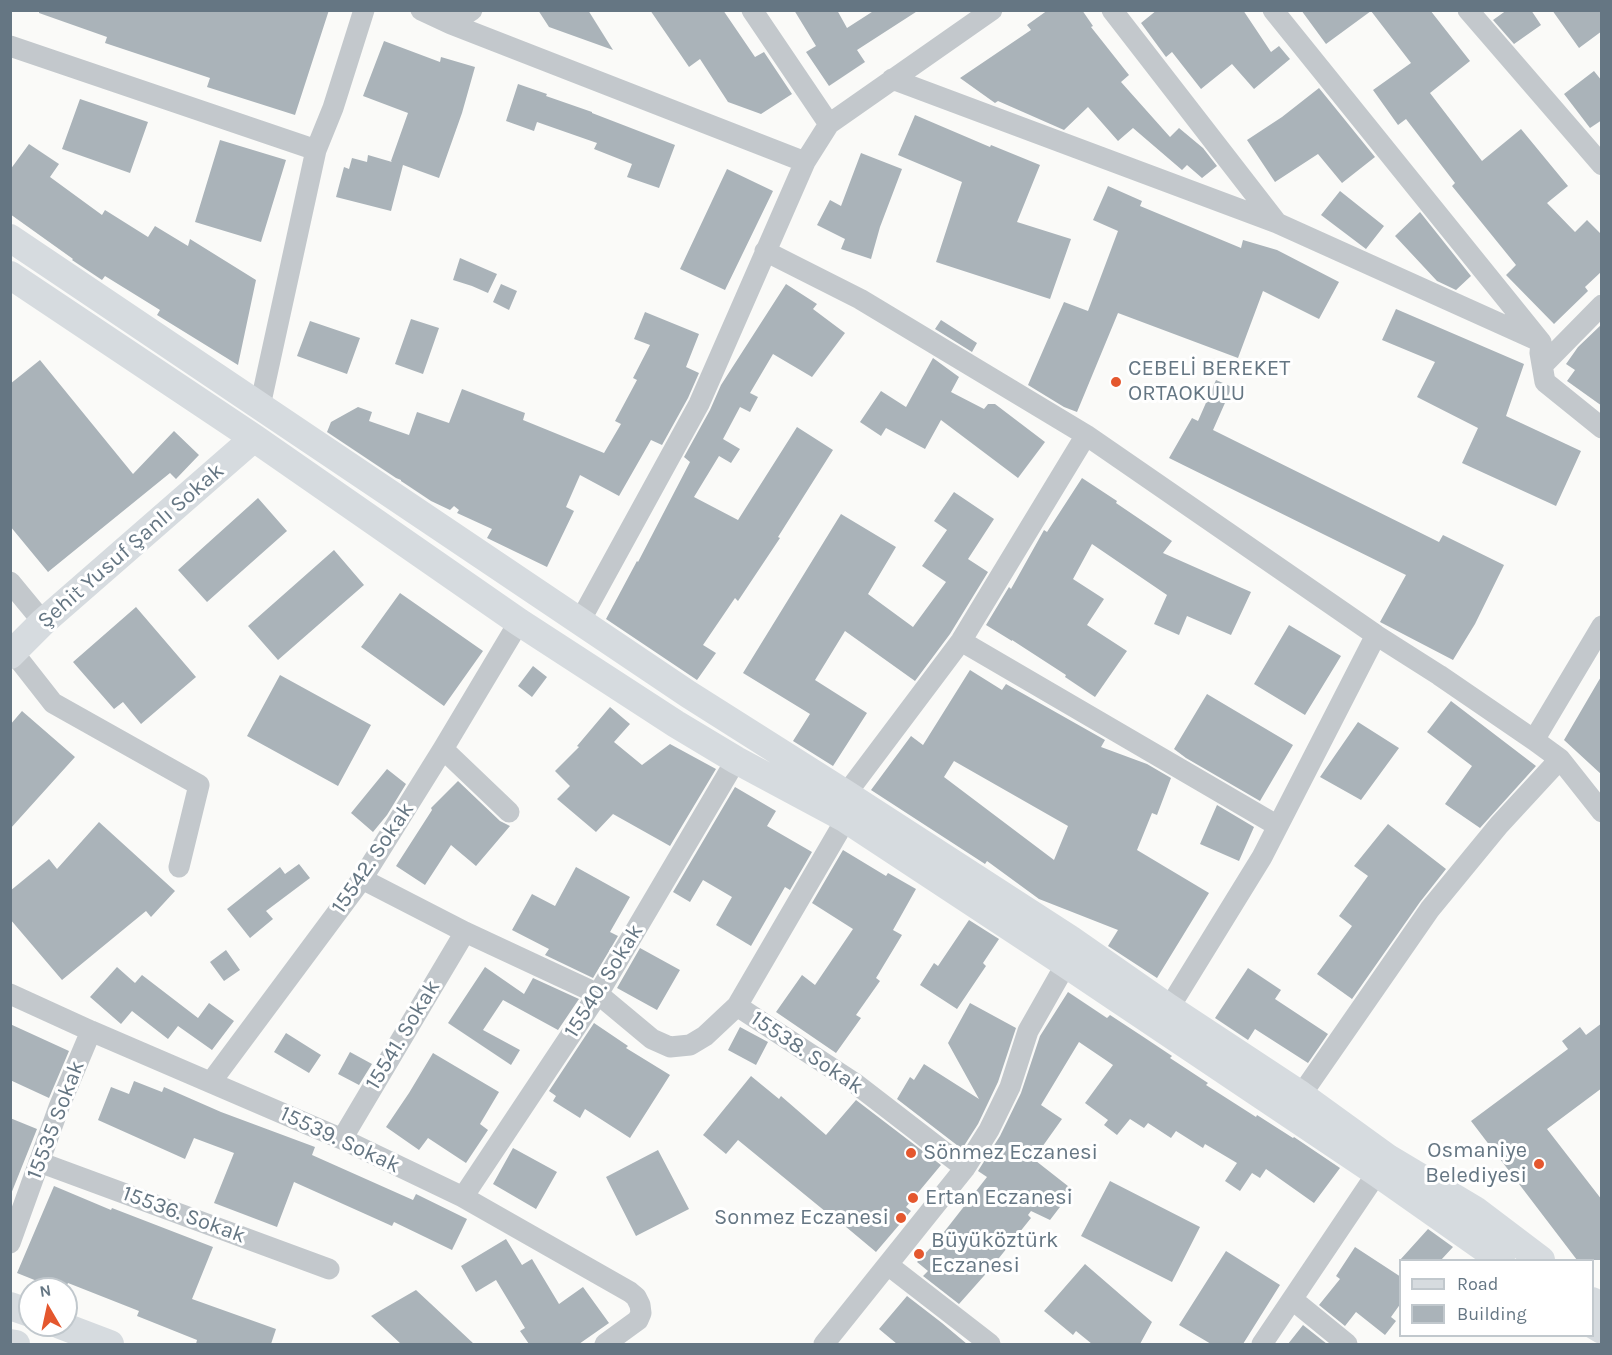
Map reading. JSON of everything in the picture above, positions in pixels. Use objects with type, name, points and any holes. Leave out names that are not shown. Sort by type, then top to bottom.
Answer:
[{"type":"main road","points":[[10,238],[688,694],[846,807],[1068,952],[1501,1259]]},
{"type":"main road","points":[[14,283],[254,438],[519,622],[676,724],[736,760],[846,807]]},
{"type":"main road","name":"Şehit Yusuf Şanlı Sokak","points":[[12,653],[43,622],[254,438]]},
{"type":"main road","points":[[676,724],[688,694]]},
{"type":"main road","points":[[1068,952],[1169,1008],[1301,1095],[1388,1158],[1475,1210],[1539,1259]]},
{"type":"main road","points":[[78,1332],[110,1344]]},
{"type":"main road","points":[[10,1343],[16,1344]]},
{"type":"street","points":[[260,406],[316,150],[333,108],[363,10]]},
{"type":"street","points":[[422,10],[451,24],[804,162]]},
{"type":"street","points":[[451,24],[472,10]]},
{"type":"street","points":[[752,10],[829,124]]},
{"type":"street","points":[[580,621],[699,404],[804,162],[829,124],[992,10]]},
{"type":"street","points":[[1112,10],[1277,223]]},
{"type":"street","points":[[1273,10],[1541,342],[1540,353],[1545,382],[1602,428]]},
{"type":"street","points":[[1468,10],[1602,165]]},
{"type":"street","points":[[10,46],[316,150]]},
{"type":"street","points":[[892,79],[1277,223],[1541,342]]},
{"type":"street","points":[[765,251],[860,299],[1086,435],[1376,635],[1534,740],[1560,759],[1602,812]]},
{"type":"street","points":[[1543,365],[1602,305]]},
{"type":"street","points":[[737,1006],[846,807],[962,641],[1086,435]]},
{"type":"street","points":[[10,582],[43,622]]},
{"type":"street","name":"15542. Sokak","points":[[211,1083],[362,879],[519,622]]},
{"type":"street","points":[[1534,740],[1602,626]]},
{"type":"street","points":[[1169,1008],[1262,857],[1376,635]]},
{"type":"street","points":[[962,641],[1278,825]]},
{"type":"street","points":[[12,653],[53,703],[199,785],[178,867]]},
{"type":"street","points":[[443,749],[509,812]]},
{"type":"street","points":[[1301,1095],[1430,909],[1499,825],[1560,759]]},
{"type":"street","name":"15540. Sokak","points":[[463,1197],[598,994],[736,760]]},
{"type":"street","name":"15538. Sokak","points":[[362,879],[465,932],[598,994],[652,1039],[670,1047],[690,1045],[705,1036],[737,1006],[856,1084],[965,1168]]},
{"type":"street","name":"15541. Sokak","points":[[342,1139],[465,932]]},
{"type":"street","points":[[824,1344],[965,1168],[989,1130],[1010,1087],[1028,1031],[1068,952]]},
{"type":"street","name":"15539. Sokak","points":[[10,994],[342,1139],[463,1197],[630,1292],[640,1305],[641,1313],[638,1320],[605,1344]]},
{"type":"street","name":"15535 Sokak","points":[[10,1243],[59,1107],[91,1031]]},
{"type":"street","name":"15536. Sokak","points":[[39,1162],[329,1269]]},
{"type":"street","points":[[1262,1344],[1377,1173]]},
{"type":"street","points":[[888,1265],[990,1344]]},
{"type":"street","points":[[1293,1300],[1347,1344]]},
{"type":"building","points":[[39,10],[329,10],[295,115],[207,87],[210,78],[105,43],[107,37],[39,13]]},
{"type":"building","points":[[538,10],[588,10],[613,50],[549,27]]},
{"type":"building","points":[[650,10],[723,10],[755,57],[764,52],[792,94],[761,114],[728,102],[700,59],[689,67]]},
{"type":"building","points":[[794,10],[837,10],[847,28],[875,10],[919,10],[857,50],[865,62],[829,86],[806,52],[816,46]]},
{"type":"building","points":[[1048,10],[1082,10],[1093,26],[1091,27],[1129,75],[1121,82],[1170,137],[1179,128],[1203,148],[1217,166],[1202,178],[1187,165],[1182,170],[1133,128],[1118,141],[1088,107],[1064,130],[998,101],[995,103],[960,78],[1031,30],[1027,25]]},
{"type":"building","points":[[1157,10],[1243,10],[1271,52],[1279,46],[1290,59],[1254,89],[1232,64],[1201,89],[1172,52],[1166,57],[1141,23]]},
{"type":"building","points":[[1301,10],[1430,10],[1470,61],[1430,93],[1482,161],[1521,129],[1568,186],[1547,203],[1575,232],[1587,220],[1602,235],[1602,271],[1585,287],[1588,291],[1554,324],[1506,275],[1516,265],[1452,186],[1455,183],[1406,119],[1398,125],[1373,90],[1411,63],[1371,11],[1326,44]]},
{"type":"building","points":[[1507,10],[1531,10],[1541,25],[1514,44],[1493,20]]},
{"type":"building","points":[[1552,10],[1602,10],[1602,31],[1579,48]]},
{"type":"building","points":[[384,41],[440,62],[441,57],[475,67],[462,113],[439,178],[403,165],[391,211],[336,197],[344,167],[349,169],[352,158],[367,162],[368,155],[392,162],[408,113],[363,96]]},
{"type":"building","points":[[1594,71],[1602,81],[1602,120],[1590,128],[1564,94]]},
{"type":"building","points":[[518,84],[675,145],[659,188],[627,177],[632,164],[594,149],[597,143],[537,122],[534,131],[506,121]]},
{"type":"building","points":[[1319,88],[1375,157],[1342,183],[1318,154],[1275,182],[1247,140],[1282,117]]},
{"type":"building","points":[[80,99],[148,122],[130,173],[62,149]]},
{"type":"building","points":[[915,115],[990,147],[991,145],[1040,165],[1017,222],[1071,239],[1050,299],[936,262],[962,182],[898,155]]},
{"type":"building","points":[[220,140],[286,160],[261,242],[195,222]]},
{"type":"building","points":[[29,144],[59,164],[50,177],[102,215],[105,210],[148,237],[155,226],[188,246],[190,239],[256,280],[238,365],[157,315],[160,310],[105,276],[102,280],[10,214],[10,170]]},
{"type":"building","points":[[861,153],[902,169],[880,227],[871,259],[841,249],[845,239],[817,225],[830,200],[841,206]]},
{"type":"building","points":[[727,169],[773,191],[725,290],[680,269]]},
{"type":"building","points":[[1108,186],[1142,201],[1140,206],[1241,248],[1243,240],[1277,250],[1339,282],[1319,319],[1263,291],[1238,358],[1118,313],[1077,412],[1064,407],[1028,385],[1064,302],[1088,311],[1118,231],[1093,220]]},
{"type":"building","points":[[1340,191],[1384,226],[1366,249],[1321,215]]},
{"type":"building","points":[[1420,212],[1471,276],[1456,290],[1437,281],[1395,236]]},
{"type":"building","points":[[460,258],[497,274],[488,293],[453,280]]},
{"type":"building","points":[[501,284],[517,291],[509,310],[493,302]]},
{"type":"building","points":[[786,284],[817,304],[813,309],[845,333],[812,377],[773,354],[750,393],[758,397],[750,412],[740,407],[723,439],[740,449],[731,463],[719,456],[694,497],[738,520],[797,427],[833,450],[778,537],[780,538],[738,601],[735,598],[703,645],[716,653],[697,680],[606,619],[690,462],[684,457],[721,385]]},
{"type":"building","points":[[1396,309],[1524,364],[1506,416],[1581,451],[1556,506],[1462,463],[1478,428],[1417,397],[1435,362],[1382,340]]},
{"type":"building","points":[[645,312],[699,334],[686,367],[699,373],[662,445],[651,440],[619,496],[580,475],[566,507],[574,511],[547,567],[487,538],[492,529],[457,513],[459,510],[454,506],[450,510],[431,501],[327,432],[331,422],[358,407],[372,412],[369,421],[409,435],[417,412],[449,423],[462,389],[525,413],[523,420],[604,453],[621,424],[615,421],[637,380],[633,378],[650,345],[634,339]]},
{"type":"building","points":[[411,319],[439,328],[423,374],[395,364]]},
{"type":"building","points":[[941,320],[977,343],[972,352],[935,329]]},
{"type":"building","points":[[310,321],[360,338],[347,374],[297,356]]},
{"type":"building","points":[[1602,324],[1602,406],[1567,381],[1575,370],[1566,364],[1578,347]]},
{"type":"building","points":[[933,358],[959,377],[951,392],[984,409],[988,404],[995,404],[1045,442],[1018,478],[941,420],[925,449],[886,428],[881,436],[860,422],[881,391],[906,407]]},
{"type":"building","points":[[40,360],[133,474],[174,431],[199,455],[176,479],[170,473],[48,572],[10,526],[10,384]]},
{"type":"building","points":[[1216,380],[1232,387],[1213,430],[1439,542],[1443,535],[1504,565],[1475,624],[1453,660],[1380,622],[1406,575],[1169,458],[1192,418],[1198,421]]},
{"type":"building","points":[[1082,478],[1172,541],[1163,553],[1251,592],[1231,635],[1187,616],[1179,635],[1154,624],[1167,595],[1092,544],[1073,579],[1104,599],[1087,625],[1127,651],[1095,697],[1065,677],[1066,675],[986,625],[1009,587],[1011,589],[1044,530],[1047,532]]},
{"type":"building","points":[[954,492],[994,519],[968,559],[988,572],[950,634],[915,681],[845,631],[815,680],[867,713],[833,766],[793,741],[810,714],[743,673],[841,514],[896,547],[868,594],[913,627],[946,582],[922,566],[947,530],[934,521]]},
{"type":"building","points":[[258,498],[287,531],[207,602],[178,570]]},
{"type":"building","points":[[334,550],[364,585],[278,660],[248,626]]},
{"type":"building","points":[[400,593],[483,651],[444,706],[361,647]]},
{"type":"building","points":[[136,607],[196,677],[141,724],[123,702],[114,709],[73,662]]},
{"type":"building","points":[[1289,625],[1341,656],[1305,715],[1254,684]]},
{"type":"building","points":[[533,666],[547,677],[532,697],[518,686]]},
{"type":"building","points":[[970,670],[1002,690],[1006,684],[1105,740],[1101,747],[1147,764],[1171,778],[1157,815],[1152,813],[1137,850],[1209,893],[1157,978],[1108,946],[1118,930],[1039,899],[987,861],[985,864],[871,790],[911,736],[923,745]],"holes":[[[954,761],[1068,826],[1054,860],[944,777]]]},
{"type":"building","points":[[280,675],[371,725],[338,786],[247,736]]},
{"type":"building","points":[[1602,675],[1602,775],[1564,740]]},
{"type":"building","points":[[1207,694],[1293,745],[1260,801],[1174,749]]},
{"type":"building","points":[[1451,701],[1536,766],[1480,828],[1445,804],[1472,766],[1427,732]]},
{"type":"building","points":[[610,707],[630,724],[614,742],[642,765],[670,744],[716,769],[670,846],[613,814],[596,832],[557,799],[570,786],[555,771],[579,747],[577,746]]},
{"type":"building","points":[[22,711],[75,757],[10,829],[10,725]]},
{"type":"building","points":[[1358,722],[1399,748],[1361,800],[1320,777]]},
{"type":"building","points":[[387,769],[406,784],[387,815],[373,832],[351,813]]},
{"type":"building","points":[[458,781],[500,821],[510,826],[476,866],[451,845],[425,885],[396,866],[432,810],[431,808]]},
{"type":"building","points":[[735,787],[776,811],[767,826],[812,852],[790,890],[785,887],[751,946],[716,925],[732,897],[703,880],[690,902],[673,892]]},
{"type":"building","points":[[1217,805],[1254,827],[1239,861],[1200,844]]},
{"type":"building","points":[[99,822],[175,891],[151,917],[146,911],[62,980],[10,919],[10,891],[49,859],[57,869]]},
{"type":"building","points":[[1388,824],[1446,869],[1352,999],[1317,974],[1352,926],[1339,916],[1368,876],[1354,866]]},
{"type":"building","points":[[843,850],[886,876],[888,873],[916,889],[893,930],[902,935],[876,978],[880,981],[856,1015],[861,1018],[836,1053],[776,1012],[802,975],[815,985],[853,929],[812,903]]},
{"type":"building","points":[[299,864],[310,878],[266,911],[273,919],[250,938],[227,909],[280,867],[285,874]]},
{"type":"building","points":[[576,867],[630,897],[610,932],[618,936],[593,978],[545,955],[549,949],[512,930],[532,894],[555,906]]},
{"type":"building","points":[[969,920],[999,939],[983,963],[986,966],[957,1009],[920,985],[934,963],[938,966]]},
{"type":"building","points":[[640,948],[680,970],[657,1010],[617,988]]},
{"type":"building","points":[[226,950],[240,970],[224,981],[210,962]]},
{"type":"building","points":[[117,967],[135,983],[142,975],[198,1018],[209,1003],[234,1021],[212,1050],[178,1026],[168,1039],[132,1011],[121,1024],[90,997]]},
{"type":"building","points":[[485,967],[524,994],[533,978],[579,999],[558,1030],[503,1000],[483,1030],[520,1050],[511,1065],[448,1023]]},
{"type":"building","points":[[1248,968],[1281,990],[1275,999],[1328,1034],[1308,1063],[1255,1029],[1248,1040],[1215,1018]]},
{"type":"building","points":[[1068,992],[1107,1018],[1110,1015],[1172,1056],[1170,1058],[1208,1083],[1206,1085],[1256,1117],[1257,1115],[1294,1137],[1340,1168],[1314,1203],[1266,1169],[1260,1178],[1252,1173],[1240,1191],[1225,1181],[1237,1163],[1205,1144],[1203,1148],[1176,1131],[1171,1138],[1148,1123],[1144,1128],[1130,1119],[1117,1135],[1104,1125],[1108,1120],[1085,1103],[1113,1065],[1079,1042],[1041,1105],[1062,1119],[1035,1157],[1038,1159],[1036,1161],[1073,1190],[1050,1220],[1031,1211],[1028,1215],[1031,1218],[959,1304],[923,1276],[928,1271],[917,1262],[937,1241],[987,1177],[978,1171],[1000,1136],[1021,1093],[1040,1036]]},
{"type":"building","points":[[970,1003],[1016,1028],[998,1082],[978,1124],[962,1149],[897,1099],[910,1077],[914,1080],[924,1064],[979,1099],[948,1043]]},
{"type":"building","points":[[594,1023],[628,1046],[626,1048],[670,1075],[630,1138],[585,1109],[580,1118],[553,1101],[556,1096],[549,1091]]},
{"type":"building","name":"Osmaniye Belediyesi","points":[[1602,1023],[1602,1088],[1547,1129],[1602,1200],[1602,1260],[1576,1259],[1471,1121],[1568,1049],[1562,1041],[1580,1027],[1586,1035]]},
{"type":"building","points":[[10,1024],[69,1051],[49,1098],[10,1080]]},
{"type":"building","points":[[740,1027],[768,1042],[756,1065],[728,1050]]},
{"type":"building","points":[[286,1033],[321,1055],[309,1073],[274,1052]]},
{"type":"building","points":[[350,1052],[372,1064],[359,1085],[338,1074]]},
{"type":"building","points":[[433,1053],[499,1092],[480,1124],[488,1130],[466,1163],[428,1138],[419,1150],[386,1127]]},
{"type":"building","points":[[751,1076],[779,1099],[781,1096],[826,1135],[856,1100],[941,1165],[906,1207],[911,1211],[876,1252],[738,1140],[726,1154],[703,1135]]},
{"type":"building","points":[[134,1081],[162,1092],[164,1087],[221,1112],[315,1147],[312,1155],[413,1200],[416,1194],[467,1219],[452,1250],[394,1222],[392,1226],[294,1182],[277,1227],[214,1203],[234,1153],[194,1138],[185,1159],[98,1120],[111,1087],[129,1094]]},
{"type":"building","points":[[10,1118],[37,1129],[11,1194],[10,1194]]},
{"type":"building","points":[[513,1148],[557,1172],[536,1209],[493,1184]]},
{"type":"building","points":[[658,1150],[689,1209],[636,1236],[606,1177]]},
{"type":"building","points":[[1110,1181],[1200,1227],[1172,1282],[1081,1236]]},
{"type":"building","points":[[54,1186],[111,1210],[112,1208],[213,1247],[192,1299],[276,1329],[271,1344],[196,1344],[197,1340],[137,1316],[139,1311],[78,1287],[78,1277],[27,1277],[17,1273]]},
{"type":"building","points":[[1428,1229],[1453,1247],[1442,1259],[1401,1259]]},
{"type":"building","points":[[506,1239],[522,1265],[532,1259],[559,1304],[583,1287],[609,1323],[579,1344],[529,1344],[520,1331],[525,1328],[496,1280],[476,1292],[461,1266]]},
{"type":"building","points":[[1355,1247],[1399,1276],[1399,1306],[1391,1317],[1396,1321],[1385,1335],[1356,1312],[1345,1326],[1319,1305],[1340,1279],[1336,1276]]},
{"type":"building","points":[[1226,1251],[1280,1285],[1243,1344],[1211,1344],[1179,1325]]},
{"type":"building","points":[[1085,1264],[1152,1322],[1140,1344],[1092,1344],[1076,1331],[1073,1335],[1044,1311]]},
{"type":"building","points":[[416,1290],[474,1344],[401,1344],[371,1316]]},
{"type":"building","points":[[907,1296],[967,1344],[897,1344],[879,1329]]},
{"type":"building","points":[[1303,1325],[1327,1344],[1288,1344]]},
{"type":"place","name":"CEBELİ BEREKET ORTAOKULU","points":[[1116,382]]},
{"type":"place","name":"Sönmez Eczanesi","points":[[911,1153]]},
{"type":"place","name":"Osmaniye Belediyesi","points":[[1539,1164]]},
{"type":"place","name":"Ertan Eczanesi","points":[[913,1198]]},
{"type":"place","name":"Sonmez Eczanesi","points":[[901,1218]]},
{"type":"place","name":"Büyüköztürk Eczanesi","points":[[919,1254]]}]
